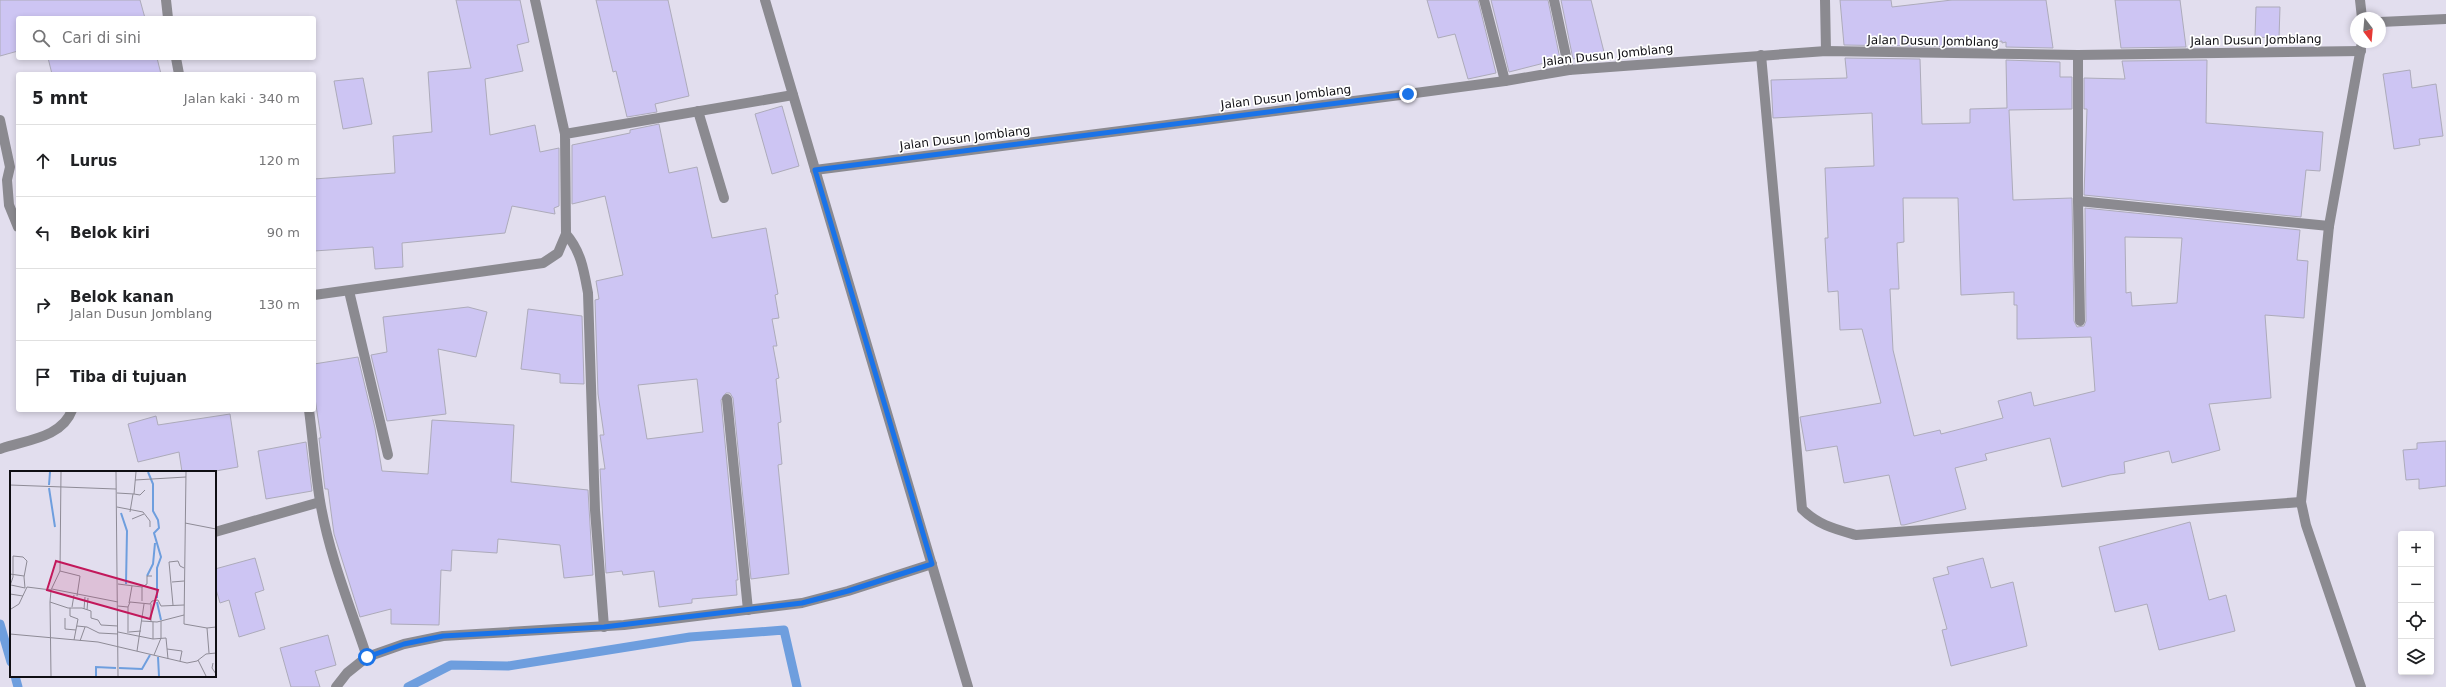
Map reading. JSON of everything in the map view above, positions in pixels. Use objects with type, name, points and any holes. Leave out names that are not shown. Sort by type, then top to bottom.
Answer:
[{"type":"street","points":[[166,0],[168,16]]},
{"type":"street","points":[[316,295],[543,263],[558,253],[566,234],[565,134],[535,0]]},
{"type":"street","points":[[764,0],[968,687]]},
{"type":"street","points":[[1484,0],[1505,81]]},
{"type":"street","points":[[1554,0],[1569,70]]},
{"type":"street","points":[[1825,0],[1826,51]]},
{"type":"street","points":[[2360,0],[2361,12]]},
{"type":"street","points":[[2386,22],[2446,19]]},
{"type":"street","name":"Jalan Dusun Jomblang","points":[[815,170],[1505,81],[1569,70],[1826,51],[2078,56],[2350,46]]},
{"type":"street","points":[[2361,48],[2328,226],[2301,502],[2306,525],[2361,687]]},
{"type":"street","points":[[1761,55],[1802,509],[1812,519],[1825,527],[1856,535],[2301,502]]},
{"type":"street","points":[[2078,56],[2080,320]]},
{"type":"street","points":[[176,60],[179,72]]},
{"type":"street","points":[[565,134],[793,95]]},
{"type":"street","points":[[698,111],[724,198]]},
{"type":"street","points":[[0,120],[10,167],[7,180],[9,206],[16,222]]},
{"type":"street","points":[[2078,201],[2328,226]]},
{"type":"street","points":[[566,234],[575,244],[581,257],[588,293],[595,510],[604,627]]},
{"type":"street","points":[[349,291],[388,455]]},
{"type":"street","points":[[727,399],[748,610]]},
{"type":"street","points":[[0,449],[53,432],[63,426],[71,412]]},
{"type":"street","points":[[309,412],[320,502],[338,573],[367,657]]},
{"type":"street","points":[[216,532],[320,502]]},
{"type":"street","points":[[336,687],[347,673],[367,657],[404,644],[443,636],[604,627],[802,603],[848,591],[932,564]]},
{"type":"building","points":[[0,0],[140,0],[144,16],[16,16],[16,52],[0,56]]},
{"type":"building","points":[[456,0],[520,0],[529,42],[517,45],[523,71],[485,79],[490,135],[535,125],[540,152],[559,148],[559,206],[554,208],[555,214],[512,206],[505,233],[402,243],[403,267],[375,269],[373,247],[316,251],[316,179],[395,173],[393,136],[432,132],[428,72],[471,68]]},
{"type":"building","points":[[596,0],[668,0],[689,96],[655,104],[657,112],[627,117],[616,71],[613,72]]},
{"type":"building","points":[[1427,0],[1478,0],[1496,73],[1468,79],[1455,34],[1438,38]]},
{"type":"building","points":[[1491,0],[1548,0],[1560,59],[1509,72]]},
{"type":"building","points":[[1561,0],[1591,0],[1604,52],[1573,59]]},
{"type":"building","points":[[1840,0],[1891,0],[1892,7],[1952,0],[2046,0],[2053,48],[2006,47],[2006,42],[2002,43],[2002,41],[1965,47],[1844,45]]},
{"type":"building","points":[[2115,0],[2180,0],[2186,47],[2121,48]]},
{"type":"building","points":[[2256,7],[2280,7],[2279,38],[2255,37]]},
{"type":"building","points":[[1845,58],[1920,59],[1922,124],[1970,123],[1970,109],[2007,108],[2006,60],[2060,62],[2060,77],[2072,77],[2072,109],[2009,110],[2013,200],[2072,198],[2074,321],[2077,327],[2084,326],[2086,321],[2085,208],[2300,230],[2297,260],[2308,261],[2304,318],[2265,315],[2271,398],[2209,404],[2220,450],[2172,463],[2169,451],[2124,462],[2125,473],[2110,475],[2062,487],[2050,438],[1985,454],[1987,460],[1955,468],[1966,509],[1904,525],[1901,525],[1889,475],[1844,483],[1837,446],[1806,451],[1800,417],[1881,403],[1862,329],[1840,330],[1838,291],[1828,292],[1825,238],[1828,238],[1825,168],[1874,166],[1872,113],[1773,118],[1771,80],[1847,78]],"holes":[[[1903,198],[1958,198],[1961,295],[2014,292],[2014,305],[2017,305],[2017,339],[2091,337],[2095,391],[2034,406],[2031,392],[1998,401],[2003,418],[1941,434],[1940,430],[1914,436],[1893,350],[1890,289],[1899,289],[1897,243],[1904,242]],[[2125,237],[2182,238],[2177,303],[2132,306],[2131,292],[2126,293]]]},
{"type":"building","points":[[48,60],[158,60],[160,72],[52,72]]},
{"type":"building","points":[[2207,60],[2206,123],[2323,132],[2320,171],[2306,170],[2301,217],[2084,195],[2087,109],[2084,109],[2084,78],[2125,79],[2122,61]]},
{"type":"building","points":[[2410,70],[2412,88],[2436,84],[2443,136],[2419,139],[2420,145],[2394,149],[2383,74]]},
{"type":"building","points":[[363,78],[372,124],[343,129],[334,81]]},
{"type":"building","points":[[782,106],[799,166],[772,174],[755,114]]},
{"type":"building","points":[[659,124],[669,173],[697,167],[712,238],[766,228],[778,294],[775,295],[779,318],[772,319],[777,346],[773,346],[779,378],[776,379],[781,422],[778,423],[782,464],[778,465],[789,574],[751,579],[733,398],[730,393],[726,393],[721,400],[738,580],[736,580],[737,595],[692,599],[692,603],[659,607],[654,571],[623,575],[622,571],[606,573],[600,469],[605,469],[600,435],[604,435],[598,394],[595,300],[599,299],[596,281],[623,275],[605,196],[572,204],[572,145],[630,133],[630,130]],"holes":[[[697,379],[703,432],[647,439],[638,385]]]},
{"type":"building","points":[[468,307],[487,312],[476,357],[438,349],[446,414],[387,421],[371,355],[387,352],[383,317]]},
{"type":"building","points":[[528,309],[582,316],[584,384],[560,383],[560,374],[521,369]]},
{"type":"building","points":[[358,357],[375,428],[382,471],[428,474],[432,420],[514,425],[511,482],[588,490],[593,575],[564,578],[560,545],[498,539],[497,553],[452,550],[451,571],[441,570],[439,625],[391,624],[391,609],[360,617],[334,534],[328,489],[325,489],[319,438],[321,438],[316,405],[316,364]]},
{"type":"building","points":[[230,414],[238,467],[216,471],[182,471],[179,452],[138,462],[128,424],[156,416],[158,425]]},
{"type":"building","points":[[2446,441],[2446,486],[2419,489],[2419,479],[2406,480],[2403,450],[2417,449],[2417,443]]},
{"type":"building","points":[[306,442],[312,491],[266,499],[258,451]]},
{"type":"building","points":[[2190,522],[2209,600],[2226,595],[2235,631],[2159,650],[2147,604],[2115,612],[2099,547]]},
{"type":"building","points":[[255,558],[264,590],[255,593],[265,629],[239,637],[229,600],[220,603],[216,589],[216,569]]},
{"type":"building","points":[[1983,558],[1991,588],[2013,582],[2027,646],[1951,666],[1942,630],[1947,629],[1933,578],[1949,574],[1947,567]]},
{"type":"building","points":[[328,635],[336,665],[315,671],[320,687],[291,687],[280,648]]},
{"type":"waterway","points":[[0,624],[10,659]]},
{"type":"waterway","points":[[408,687],[451,665],[508,666],[690,637],[784,630],[797,687]]},
{"type":"waterway","points":[[15,677],[18,687]]},
{"type":"route","points":[[367,657],[404,644],[443,636],[604,627],[802,603],[848,591],[932,564],[815,170],[1408,94]]}]
